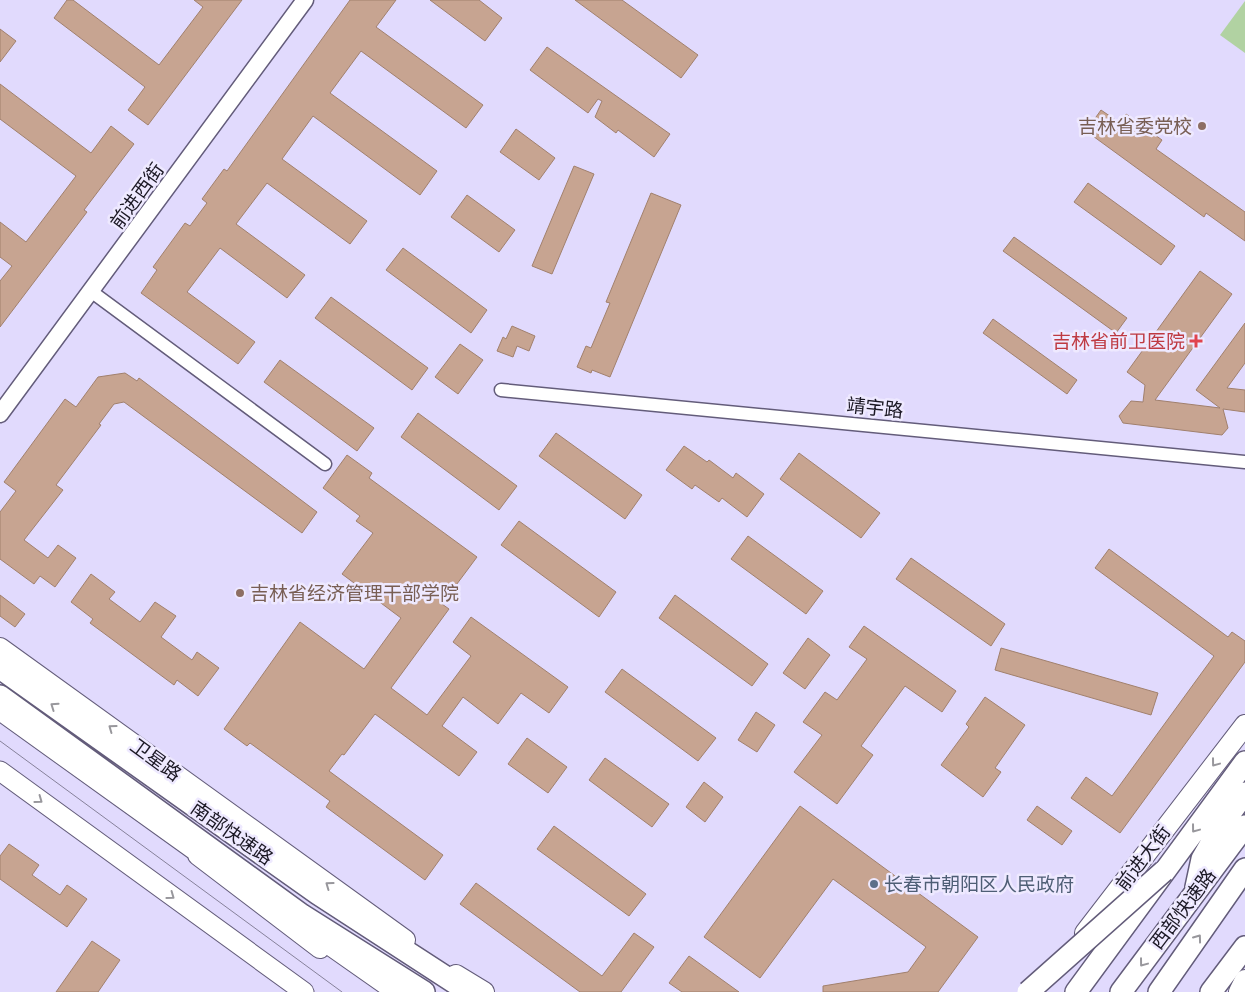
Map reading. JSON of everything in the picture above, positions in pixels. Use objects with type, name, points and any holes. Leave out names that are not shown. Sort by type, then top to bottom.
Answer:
[{"type":"highway","name":"南部快速路","points":[[0,668],[318,894],[469,992]]},
{"type":"highway","name":"南部快速路","points":[[0,696],[302,915],[424,992]]},
{"type":"highway","points":[[1076,992],[1245,762]]},
{"type":"highway","points":[[1194,894],[1202,859],[1245,793]]},
{"type":"highway","name":"西部快速路","points":[[1121,992],[1245,826]]},
{"type":"highway","name":"西部快速路","points":[[1160,992],[1218,911],[1245,869]]},
{"type":"highway","points":[[1028,992],[1164,871]]},
{"type":"highway","points":[[1218,911],[1245,892]]},
{"type":"highway","points":[[302,915],[408,992]]},
{"type":"highway","points":[[1211,992],[1245,947]]},
{"type":"main road","name":"卫星路","points":[[0,648],[444,967],[484,992]]},
{"type":"main road","points":[[0,710],[152,820],[398,992]]},
{"type":"main road","name":"前进大街","points":[[1040,992],[1245,725]]},
{"type":"main road","points":[[0,771],[304,992]]},
{"type":"main road","points":[[152,820],[379,992]]},
{"type":"main road","points":[[1238,992],[1245,980]]},
{"type":"street","name":"前进西街","points":[[0,414],[92,292],[305,0]]},
{"type":"street","points":[[92,292],[325,464]]},
{"type":"street","name":"靖宇路","points":[[501,390],[1245,462]]},
{"type":"green space","points":[[1245,1],[1245,53],[1220,35]]},
{"type":"building","points":[[67,0],[73,0],[159,65],[203,7],[194,0],[242,0],[148,125],[128,110],[145,87],[54,18]]},
{"type":"building","points":[[350,0],[396,0],[376,27],[483,105],[466,128],[361,51],[330,93],[437,171],[420,195],[313,116],[282,159],[367,221],[350,244],[267,183],[236,224],[305,275],[287,298],[220,248],[187,292],[255,342],[238,364],[141,293],[157,270],[153,267],[185,223],[190,226],[207,203],[202,199],[224,169],[227,171]]},
{"type":"building","points":[[430,0],[479,0],[502,18],[485,41]]},
{"type":"building","points":[[575,0],[622,0],[698,55],[681,78]]},
{"type":"building","points":[[0,29],[16,41],[0,62]]},
{"type":"building","points":[[547,47],[670,134],[654,157],[618,130],[616,133],[595,117],[602,101],[598,99],[588,113],[530,70]]},
{"type":"building","points":[[0,84],[91,153],[111,126],[134,144],[84,210],[87,212],[0,327],[0,281],[12,266],[0,257],[0,222],[26,242],[76,176],[0,119]]},
{"type":"building","points":[[1101,110],[1120,123],[1126,114],[1162,140],[1156,149],[1245,212],[1245,241],[1206,213],[1204,217],[1086,131]]},
{"type":"building","points":[[516,129],[555,158],[539,180],[500,152]]},
{"type":"building","points":[[574,166],[594,174],[552,274],[532,266]]},
{"type":"building","points":[[1088,183],[1175,246],[1161,265],[1074,202]]},
{"type":"building","points":[[651,193],[681,205],[610,377],[592,370],[591,373],[577,367],[586,346],[591,348],[610,303],[606,302]]},
{"type":"building","points":[[467,195],[515,230],[499,252],[451,217]]},
{"type":"building","points":[[1014,237],[1127,318],[1116,333],[1003,251]]},
{"type":"building","points":[[403,248],[487,310],[471,333],[386,270]]},
{"type":"building","points":[[1200,271],[1232,294],[1155,400],[1220,408],[1196,390],[1245,323],[1245,363],[1227,388],[1245,390],[1245,412],[1223,409],[1228,428],[1222,435],[1123,423],[1119,416],[1131,401],[1143,402],[1145,385],[1127,372]]},
{"type":"building","points":[[331,297],[428,368],[412,390],[315,318]]},
{"type":"building","points":[[993,319],[1077,380],[1067,394],[983,333]]},
{"type":"building","points":[[512,326],[535,336],[529,351],[517,346],[513,357],[497,351],[503,337],[506,339]]},
{"type":"building","points":[[460,344],[483,360],[458,394],[435,377]]},
{"type":"building","points":[[280,360],[374,428],[357,451],[264,382]]},
{"type":"building","points":[[125,373],[137,381],[139,378],[317,512],[302,533],[124,402],[114,404],[99,424],[101,425],[56,485],[63,490],[24,540],[48,558],[58,545],[76,558],[55,587],[40,576],[34,584],[0,559],[0,512],[16,491],[4,482],[65,399],[76,407],[98,377]]},
{"type":"building","points":[[418,413],[517,486],[499,510],[401,437]]},
{"type":"building","points":[[556,433],[642,495],[625,519],[539,456]]},
{"type":"building","points":[[684,446],[707,462],[709,460],[733,478],[736,473],[764,494],[747,517],[722,498],[719,502],[695,485],[692,489],[666,470]]},
{"type":"building","points":[[799,453],[880,513],[861,538],[780,479]]},
{"type":"building","points":[[347,455],[372,473],[369,478],[477,557],[442,604],[449,609],[391,688],[427,715],[471,656],[453,642],[471,617],[568,687],[549,713],[521,693],[498,724],[463,697],[442,726],[477,752],[459,776],[375,714],[344,755],[342,754],[329,771],[443,855],[425,880],[326,807],[330,801],[250,743],[247,746],[224,729],[300,622],[364,669],[401,618],[342,574],[373,533],[356,521],[360,516],[323,488]]},
{"type":"building","points":[[519,521],[616,592],[599,617],[501,545]]},
{"type":"building","points":[[748,536],[823,591],[806,614],[731,559]]},
{"type":"building","points":[[1109,549],[1228,637],[1232,632],[1245,641],[1245,662],[1120,833],[1071,798],[1086,777],[1112,796],[1214,656],[1095,568]]},
{"type":"building","points":[[911,558],[1005,624],[991,646],[896,579]]},
{"type":"building","points":[[91,574],[115,592],[109,599],[140,622],[155,602],[176,616],[161,637],[192,660],[197,652],[219,668],[198,696],[177,680],[174,685],[90,623],[93,619],[71,602]]},
{"type":"building","points":[[0,595],[25,614],[15,627],[0,616]]},
{"type":"building","points":[[675,595],[768,664],[752,686],[659,618]]},
{"type":"building","points":[[864,626],[956,691],[942,712],[905,686],[861,746],[873,755],[837,804],[794,772],[822,735],[803,722],[825,692],[837,700],[867,659],[849,647]]},
{"type":"building","points":[[808,638],[830,655],[805,689],[783,673]]},
{"type":"building","points":[[1001,648],[1158,693],[1151,715],[995,670]]},
{"type":"building","points":[[622,669],[716,738],[698,761],[605,692]]},
{"type":"building","points":[[985,697],[1025,725],[995,768],[1001,772],[983,797],[941,765],[969,727],[966,724]]},
{"type":"building","points":[[756,712],[775,725],[757,752],[738,740]]},
{"type":"building","points":[[527,738],[567,767],[548,793],[508,764]]},
{"type":"building","points":[[605,758],[669,804],[652,827],[589,780]]},
{"type":"building","points":[[704,782],[723,797],[705,822],[686,807]]},
{"type":"building","points":[[800,806],[978,937],[938,992],[823,992],[823,986],[908,972],[926,947],[833,879],[760,978],[704,937]]},
{"type":"building","points":[[1037,806],[1072,831],[1062,845],[1027,820]]},
{"type":"building","points":[[554,826],[646,894],[629,916],[537,849]]},
{"type":"building","points":[[9,844],[39,865],[32,875],[60,895],[67,885],[87,899],[67,927],[0,879],[0,856]]},
{"type":"building","points":[[476,883],[602,976],[634,933],[654,947],[621,992],[580,992],[460,904]]},
{"type":"building","points":[[92,941],[120,960],[98,992],[56,992]]},
{"type":"building","points":[[689,956],[739,992],[682,992],[669,983]]},
{"type":"tram line","points":[[0,741],[342,992]]},
{"type":"place","name":"吉林省委党校","points":[[1202,126]]},
{"type":"place","name":"吉林省前卫医院","points":[[1196,341]]},
{"type":"place","name":"吉林省经济管理干部学院","points":[[240,593]]},
{"type":"place","name":"长春市朝阳区人民政府","points":[[874,884]]}]
